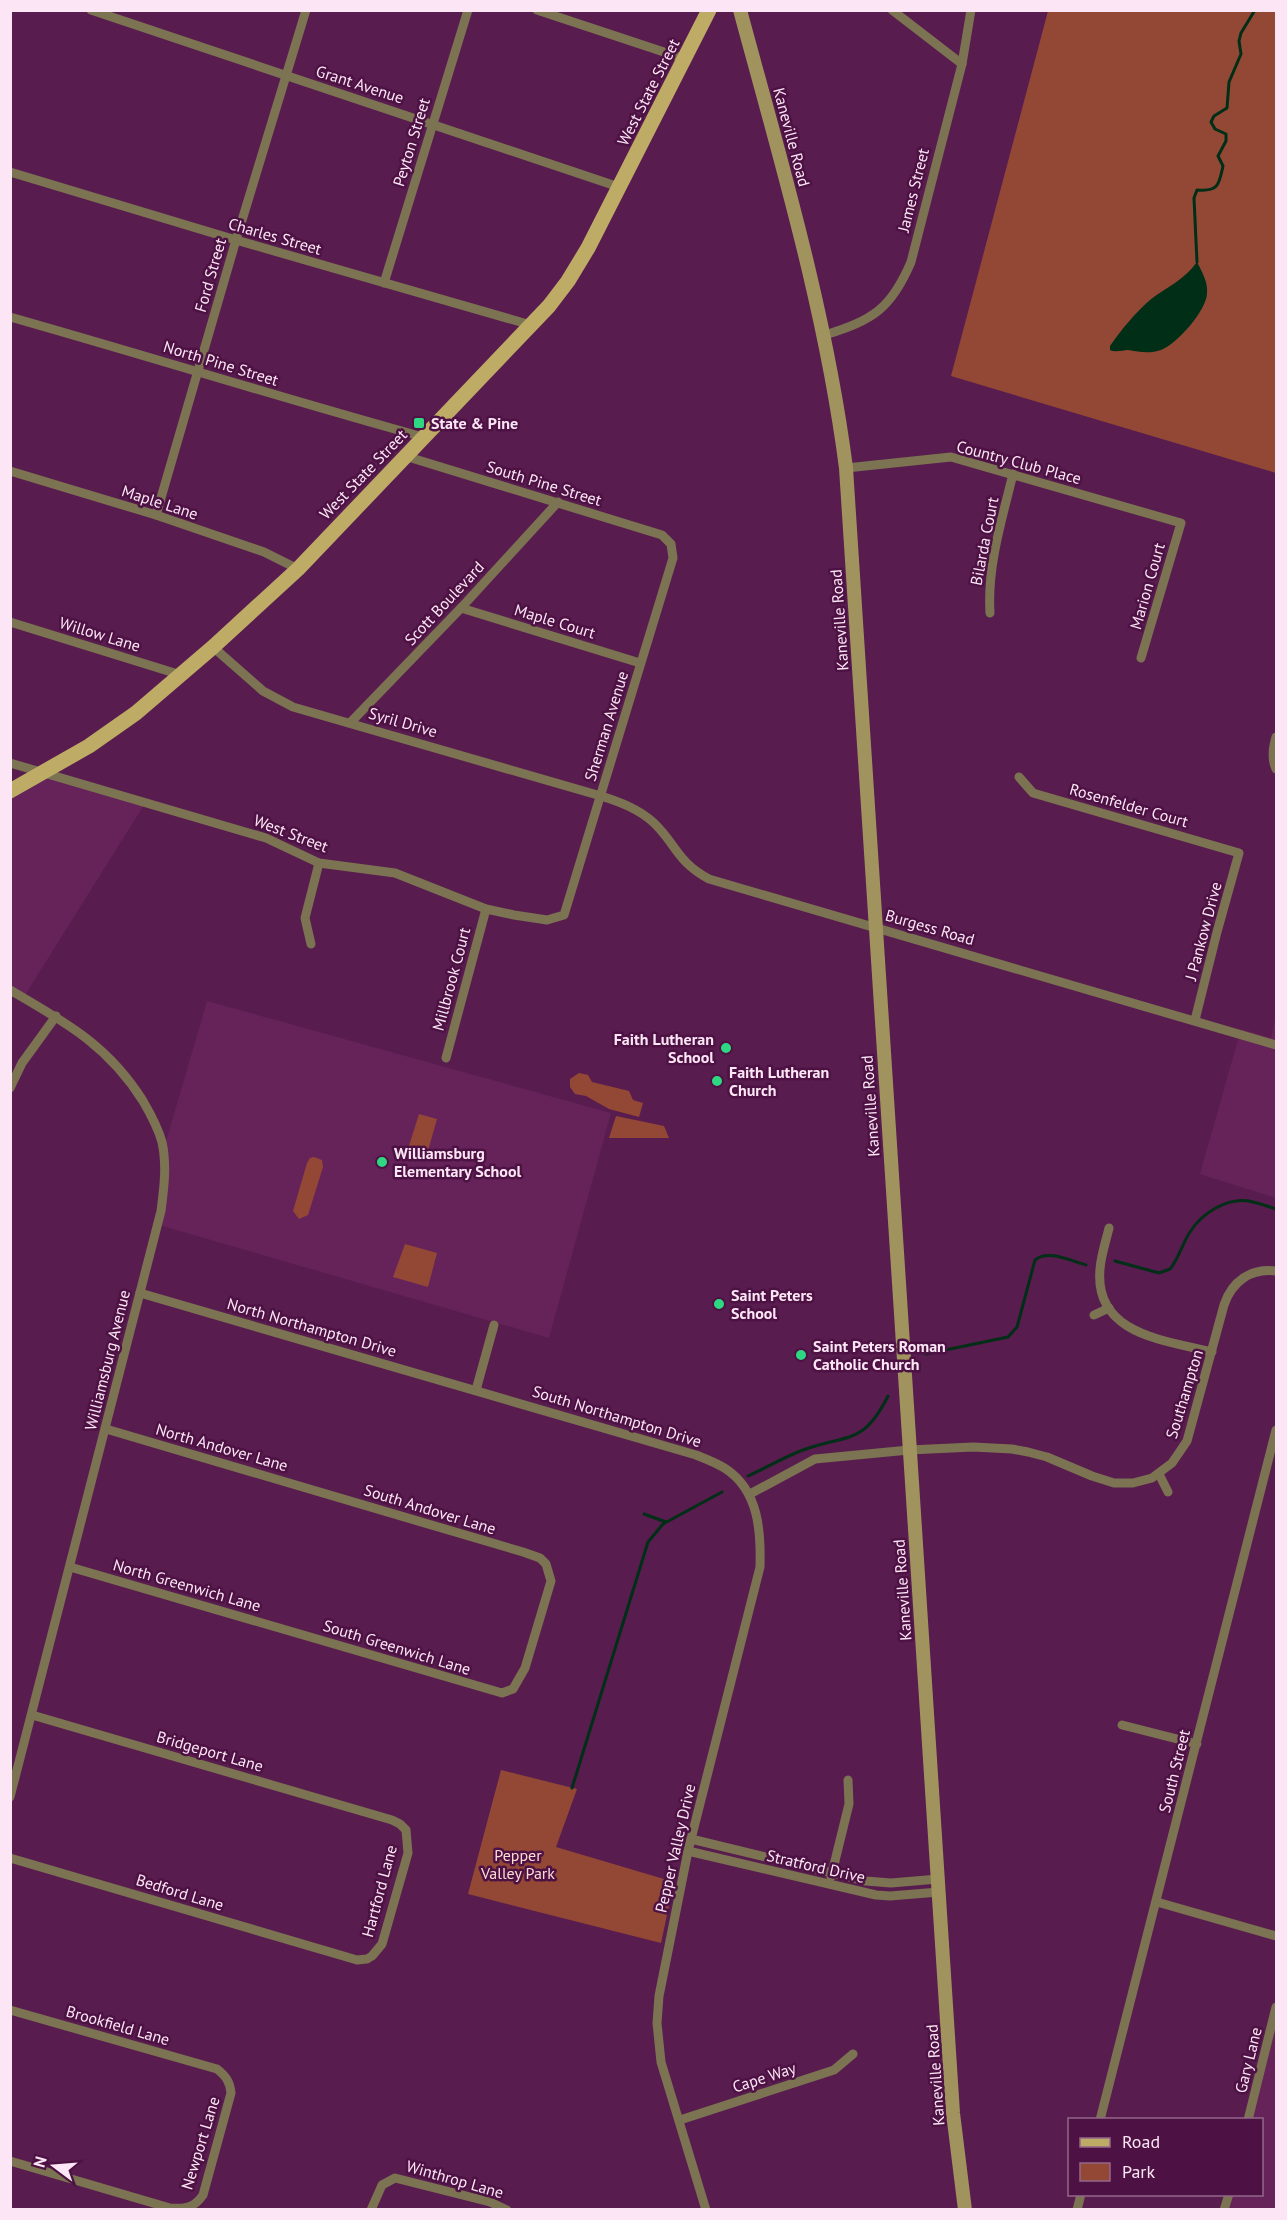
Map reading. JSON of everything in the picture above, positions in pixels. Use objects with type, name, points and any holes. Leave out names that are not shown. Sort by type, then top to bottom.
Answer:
[{"type":"main road","name":"West State Street","points":[[10,791],[89,746],[136,713],[213,647],[298,568],[531,325],[568,281],[588,248],[709,10]]},
{"type":"main road","name":"Kaneville Road","points":[[740,10],[806,254],[825,335],[838,401],[846,468],[938,1885],[956,2149],[964,2210]]},
{"type":"street","name":"Grant Avenue","points":[[91,10],[620,187]]},
{"type":"street","name":"Ford Street","points":[[156,515],[197,370],[306,10]]},
{"type":"street","name":"Peyton Street","points":[[384,283],[468,10]]},
{"type":"street","points":[[537,10],[685,59]]},
{"type":"street","points":[[892,10],[962,64]]},
{"type":"street","name":"James Street","points":[[825,335],[866,320],[884,307],[902,284],[911,262],[962,64],[971,10]]},
{"type":"street","name":"Charles Street","points":[[10,172],[531,325]]},
{"type":"street","name":"North Pine Street","points":[[10,317],[423,437]]},
{"type":"street","name":"South Pine Street","points":[[405,456],[662,535],[671,544]]},
{"type":"street","name":"Country Club Place","points":[[846,468],[951,457],[1181,522]]},
{"type":"street","name":"Maple Lane","points":[[10,471],[156,515],[264,552],[298,568]]},
{"type":"street","name":"Bilarda Court","points":[[990,613],[989,593],[996,548],[1013,474]]},
{"type":"street","name":"Scott Boulevard","points":[[350,723],[461,608],[558,502]]},
{"type":"street","name":"Marion Court","points":[[1141,658],[1181,522]]},
{"type":"street","name":"Sherman Avenue","points":[[564,915],[672,558],[671,544]]},
{"type":"street","name":"Maple Court","points":[[461,608],[640,663]]},
{"type":"street","name":"Willow Lane","points":[[10,622],[181,675]]},
{"type":"street","name":"Syril Drive","points":[[213,647],[250,681],[276,700],[293,707],[601,795]]},
{"type":"street","points":[[1276,737],[1274,747],[1276,769]]},
{"type":"street","name":"West Street","points":[[10,763],[266,838],[319,863],[395,873],[486,909],[547,920],[564,915]]},
{"type":"street","name":"Rosenfelder Court","points":[[1019,777],[1033,793],[1237,852]]},
{"type":"street","name":"Burgess Road","points":[[601,795],[644,814],[689,866],[708,879],[1276,1045]]},
{"type":"street","name":"J Pankow Drive","points":[[1195,1020],[1239,853],[1237,852]]},
{"type":"street","points":[[310,944],[305,918],[319,863]]},
{"type":"street","name":"Millbrook Court","points":[[446,1058],[486,909]]},
{"type":"street","name":"Williamsburg Avenue","points":[[10,990],[56,1017],[99,1047],[120,1068],[151,1114],[162,1142],[165,1185],[161,1211],[106,1429],[10,1797]]},
{"type":"street","points":[[10,1088],[22,1063],[56,1017]]},
{"type":"street","points":[[1109,1228],[1100,1269],[1102,1294],[1118,1320],[1138,1333],[1212,1352]]},
{"type":"street","name":"Southampton","points":[[909,1450],[973,1447],[1012,1449],[1047,1457],[1114,1483],[1140,1482],[1159,1474],[1179,1455],[1187,1441],[1224,1305],[1236,1283],[1252,1273],[1276,1271]]},
{"type":"street","name":"North Northampton Drive","points":[[140,1293],[476,1390]]},
{"type":"street","points":[[1094,1315],[1109,1308]]},
{"type":"street","points":[[476,1390],[494,1325]]},
{"type":"street","name":"South Northampton Drive","points":[[476,1390],[696,1455],[727,1470],[750,1494]]},
{"type":"street","name":"North Andover Lane","points":[[106,1429],[329,1494]]},
{"type":"street","name":"South Street","points":[[1101,2118],[1276,1430]]},
{"type":"street","points":[[750,1494],[814,1459],[909,1450]]},
{"type":"street","points":[[1159,1474],[1168,1492]]},
{"type":"street","name":"South Andover Lane","points":[[329,1494],[523,1552],[540,1558],[546,1564],[550,1581],[525,1668],[513,1689],[502,1693],[491,1691]]},
{"type":"street","name":"Pepper Valley Drive","points":[[706,2210],[661,2062],[657,2023],[659,1996],[688,1851],[760,1567],[761,1536],[750,1494]]},
{"type":"street","name":"North Greenwich Lane","points":[[70,1567],[294,1632]]},
{"type":"street","name":"South Greenwich Lane","points":[[294,1632],[491,1691]]},
{"type":"street","name":"Bridgeport Lane","points":[[32,1715],[379,1816]]},
{"type":"street","points":[[1122,1725],[1197,1744]]},
{"type":"street","points":[[829,1885],[849,1804],[848,1780]]},
{"type":"street","name":"Hartford Lane","points":[[341,1956],[357,1960],[367,1959],[382,1944],[408,1853],[406,1830],[400,1824],[379,1816]]},
{"type":"street","name":"Stratford Drive","points":[[691,1839],[880,1882],[938,1885]]},
{"type":"street","name":"Stratford Drive","points":[[688,1851],[829,1885],[890,1896],[938,1885]]},
{"type":"street","name":"Bedford Lane","points":[[10,1858],[341,1956]]},
{"type":"street","points":[[1157,1902],[1276,1936]]},
{"type":"street","name":"Gary Lane","points":[[1248,2118],[1276,2007]]},
{"type":"street","name":"Brookfield Lane","points":[[10,2010],[217,2069]]},
{"type":"street","name":"Cape Way","points":[[680,2120],[834,2070],[853,2054]]},
{"type":"street","name":"Newport Lane","points":[[171,2208],[186,2209],[196,2205],[203,2195],[231,2093],[225,2076],[217,2069]]},
{"type":"street","points":[[10,2161],[171,2208]]},
{"type":"street","name":"Winthrop Lane","points":[[372,2207],[382,2185],[395,2178],[490,2202],[507,2210]]},
{"type":"shaded area","points":[[1197,262],[1207,285],[1206,300],[1197,317],[1183,334],[1168,347],[1157,351],[1110,350],[1114,340],[1139,310],[1181,279]]},
{"type":"shaded area","points":[[43,776],[144,805],[25,995],[11,986],[10,795]]},
{"type":"shaded area","name":"Williamsburg Elementary School","points":[[207,1001],[611,1113],[549,1338],[159,1225],[165,1145]]},
{"type":"shaded area","points":[[1276,1015],[1276,1198],[1200,1174],[1241,1029],[1271,1038]]},
{"type":"shaded area","points":[[1276,2022],[1276,2209],[1225,2210],[1230,2196],[1263,2196],[1263,2118],[1250,2118]]},
{"type":"green space","points":[[1048,11],[1276,11],[1276,473],[951,376]]},
{"type":"green space","points":[[579,1073],[588,1075],[592,1082],[629,1091],[633,1100],[643,1103],[639,1117],[609,1109],[586,1096],[575,1094],[570,1087],[570,1079]]},
{"type":"green space","points":[[419,1114],[437,1119],[426,1158],[407,1152]]},
{"type":"green space","points":[[616,1116],[664,1126],[669,1138],[609,1138]]},
{"type":"green space","points":[[310,1158],[322,1160],[323,1167],[308,1215],[299,1219],[293,1211],[307,1163]]},
{"type":"green space","points":[[405,1244],[437,1253],[428,1287],[393,1277]]},
{"type":"green space","name":"Pepper Valley Park","points":[[501,1770],[577,1789],[556,1847],[674,1882],[661,1943],[468,1894]]},
{"type":"waterway","points":[[1197,262],[1194,198],[1197,190],[1210,190],[1217,186],[1223,166],[1218,156],[1226,141],[1226,134],[1215,129],[1211,122],[1214,116],[1227,108],[1229,82],[1241,54],[1239,41],[1241,33],[1255,10]]},
{"type":"waterway","points":[[1115,1261],[1159,1273],[1170,1269],[1195,1225],[1215,1208],[1232,1202],[1249,1201],[1276,1209]]},
{"type":"waterway","points":[[926,1354],[1008,1337],[1017,1327],[1035,1260],[1040,1257],[1060,1257],[1086,1265]]},
{"type":"waterway","points":[[748,1476],[796,1453],[853,1436],[862,1431],[879,1412],[888,1396]]},
{"type":"waterway","points":[[572,1788],[648,1542],[663,1524],[722,1492]]},
{"type":"waterway","points":[[644,1514],[666,1522]]},
{"type":"place","name":"State & Pine","points":[[419,423]]},
{"type":"place","name":"Faith Lutheran School","points":[[726,1048]]},
{"type":"place","name":"Faith Lutheran Church","points":[[717,1081]]},
{"type":"place","name":"Williamsburg Elementary School","points":[[382,1162]]},
{"type":"place","name":"Saint Peters School","points":[[719,1304]]},
{"type":"place","name":"Saint Peters Roman Catholic Church","points":[[801,1355]]}]
